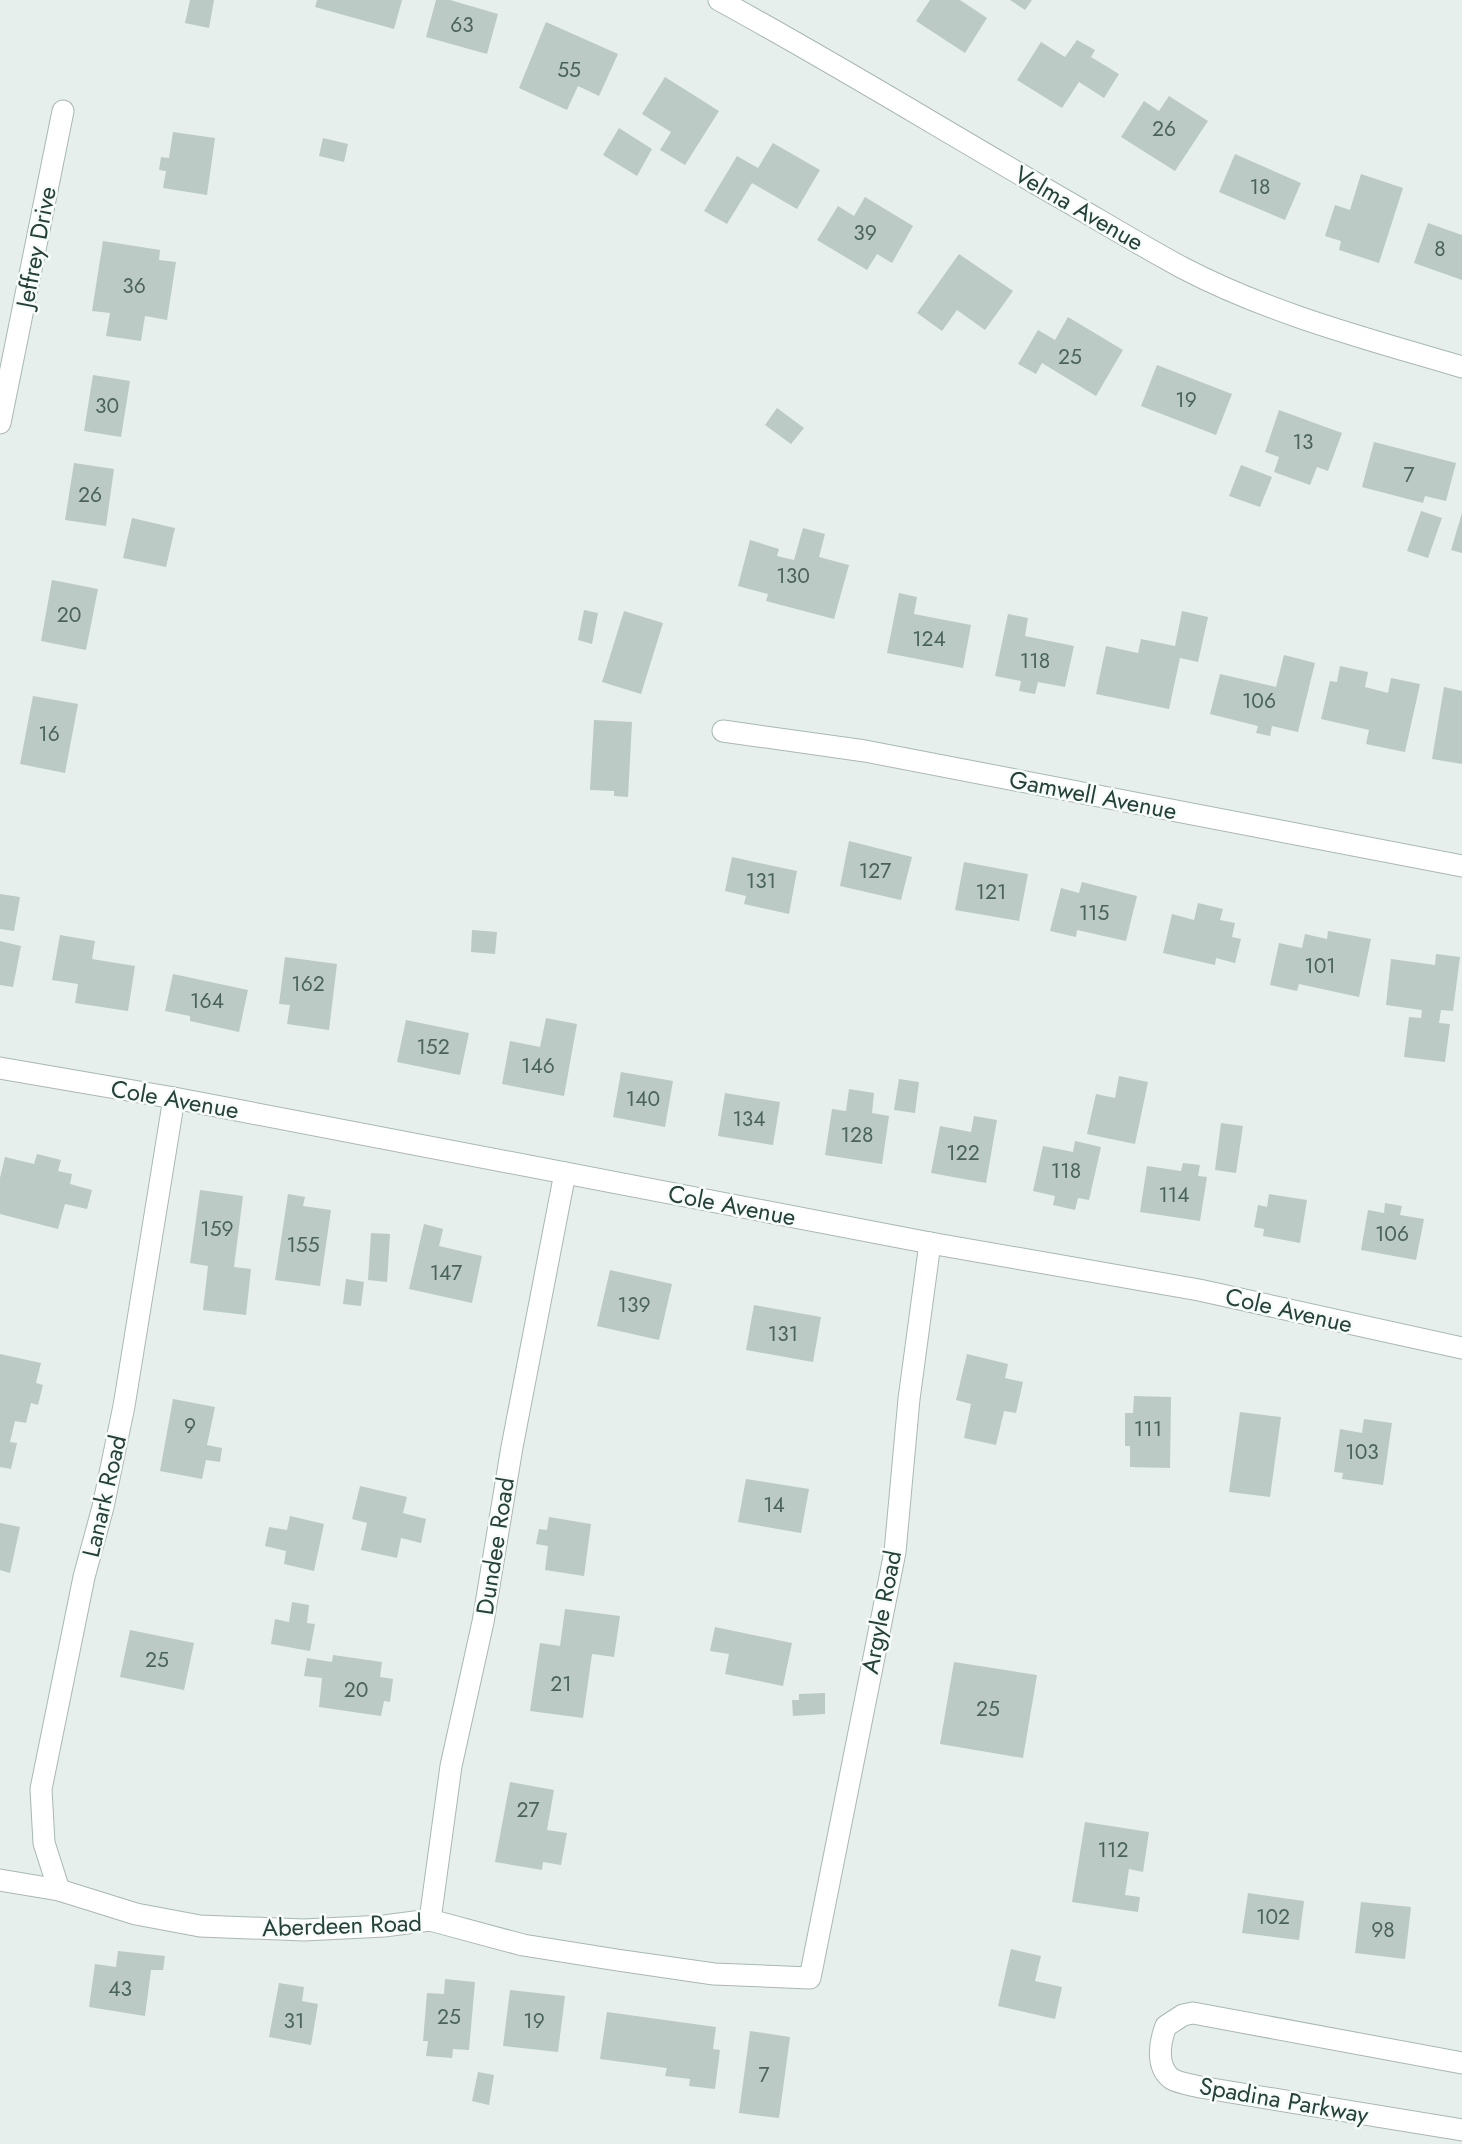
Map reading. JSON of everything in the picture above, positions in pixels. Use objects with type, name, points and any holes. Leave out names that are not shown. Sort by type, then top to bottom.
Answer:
[{"type":"street","name":"Velma Avenue","points":[[719,0],[798,43],[942,130],[1184,268],[1265,304],[1322,325],[1462,367]]},
{"type":"street","name":"Jeffrey Drive","points":[[0,424],[63,111]]},
{"type":"street","name":"Gamwell Avenue","points":[[723,732],[865,751],[1462,866]]},
{"type":"street","name":"Cole Avenue","points":[[0,1068],[174,1098],[930,1243],[1199,1290],[1462,1349]]},
{"type":"street","name":"Lanark Road","points":[[59,1890],[44,1843],[41,1789],[84,1577],[103,1507],[124,1406],[174,1098]]},
{"type":"street","name":"Dundee Road","points":[[430,1920],[451,1766],[483,1622],[512,1447],[565,1173]]},
{"type":"street","name":"Argyle Road","points":[[810,1978],[895,1552],[909,1399],[930,1243]]},
{"type":"street","name":"Aberdeen Road","points":[[0,1880],[59,1890],[136,1914],[200,1926],[304,1930],[383,1926],[430,1920],[523,1944],[617,1960],[714,1974],[810,1978]]},
{"type":"street","name":"Spadina Parkway","points":[[1462,2063],[1193,2013],[1183,2014],[1166,2026],[1160,2051],[1164,2069],[1172,2079],[1200,2087],[1462,2130]]},
{"type":"building","points":[[190,0],[214,0],[209,28],[185,23]]},
{"type":"building","points":[[317,0],[402,0],[394,29],[315,7]]},
{"type":"building","points":[[436,0],[450,0],[498,14],[487,54],[426,37]]},
{"type":"building","points":[[930,0],[960,0],[987,18],[965,53],[916,21]]},
{"type":"building","points":[[1010,0],[1032,0],[1025,10]]},
{"type":"building","points":[[546,22],[618,54],[599,96],[578,86],[567,110],[519,88]]},
{"type":"building","points":[[1077,40],[1095,50],[1091,57],[1119,74],[1104,98],[1079,82],[1062,108],[1017,80],[1041,42],[1065,57]]},
{"type":"building","points":[[665,77],[719,111],[685,165],[660,150],[671,132],[642,114]]},
{"type":"building","points":[[1169,96],[1208,121],[1175,171],[1121,137],[1144,101],[1159,111]]},
{"type":"building","points":[[619,128],[652,149],[637,176],[603,155]]},
{"type":"building","points":[[173,132],[215,138],[207,195],[163,188],[166,171],[159,170],[161,157],[169,158]]},
{"type":"building","points":[[323,138],[348,144],[344,162],[319,156]]},
{"type":"building","points":[[773,143],[820,170],[797,209],[752,183],[727,224],[704,211],[737,156],[758,168]]},
{"type":"building","points":[[1235,154],[1301,183],[1285,220],[1219,192]]},
{"type":"building","points":[[1361,174],[1403,188],[1379,263],[1339,250],[1341,241],[1325,236],[1335,205],[1350,210]]},
{"type":"building","points":[[865,197],[913,226],[892,263],[877,254],[867,270],[817,240],[838,206],[854,216]]},
{"type":"building","points":[[1428,223],[1462,235],[1462,280],[1414,263]]},
{"type":"building","points":[[103,241],[160,250],[159,260],[176,262],[167,320],[145,316],[141,341],[106,336],[110,313],[92,311]]},
{"type":"building","points":[[959,254],[1013,291],[985,330],[957,310],[942,331],[917,313]]},
{"type":"building","points":[[1068,317],[1123,350],[1096,396],[1042,363],[1036,374],[1018,364],[1038,330],[1055,340]]},
{"type":"building","points":[[1157,365],[1232,394],[1216,435],[1141,406]]},
{"type":"building","points":[[93,375],[130,381],[121,437],[84,431]]},
{"type":"building","points":[[777,408],[804,428],[791,444],[765,425]]},
{"type":"building","points":[[1279,410],[1342,433],[1328,471],[1317,467],[1310,485],[1274,472],[1279,457],[1265,452]]},
{"type":"building","points":[[1374,442],[1456,463],[1446,501],[1425,496],[1423,503],[1362,487]]},
{"type":"building","points":[[74,463],[114,469],[106,526],[65,520]]},
{"type":"building","points":[[1241,465],[1272,477],[1260,507],[1229,496]]},
{"type":"building","points":[[1421,511],[1442,518],[1428,558],[1407,551]]},
{"type":"building","points":[[1462,513],[1462,553],[1451,550]]},
{"type":"building","points":[[132,518],[175,528],[166,567],[123,558]]},
{"type":"building","points":[[803,528],[825,534],[819,557],[849,565],[834,619],[766,601],[768,594],[738,586],[750,540],[779,549],[777,556],[794,560]]},
{"type":"building","points":[[52,580],[98,589],[86,650],[41,641]]},
{"type":"building","points":[[899,593],[917,597],[914,614],[971,625],[963,668],[887,653]]},
{"type":"building","points":[[584,610],[598,613],[592,644],[578,640]]},
{"type":"building","points":[[624,611],[663,623],[641,694],[602,682]]},
{"type":"building","points":[[1182,611],[1208,617],[1198,662],[1180,658],[1169,709],[1096,694],[1106,646],[1138,653],[1141,639],[1175,646]]},
{"type":"building","points":[[1008,614],[1028,618],[1025,636],[1074,646],[1065,687],[1038,682],[1035,694],[1019,691],[1021,681],[995,676]]},
{"type":"building","points":[[1284,655],[1315,663],[1298,732],[1272,726],[1270,736],[1256,733],[1258,726],[1210,714],[1220,674],[1276,687]]},
{"type":"building","points":[[1340,666],[1368,672],[1365,687],[1388,693],[1391,678],[1420,684],[1405,752],[1366,744],[1369,730],[1321,719],[1330,681],[1337,682]]},
{"type":"building","points":[[1444,687],[1462,691],[1462,764],[1432,759]]},
{"type":"building","points":[[33,696],[78,704],[65,773],[20,764]]},
{"type":"building","points":[[594,720],[632,722],[628,797],[614,796],[614,791],[590,790]]},
{"type":"building","points":[[849,841],[912,857],[901,900],[840,886]]},
{"type":"building","points":[[732,857],[797,871],[789,914],[744,904],[746,896],[725,891]]},
{"type":"building","points":[[964,862],[1028,874],[1019,921],[955,910]]},
{"type":"building","points":[[1082,882],[1137,896],[1126,941],[1077,930],[1076,937],[1050,931],[1061,888],[1079,893]]},
{"type":"building","points":[[0,894],[20,897],[14,931],[0,929]]},
{"type":"building","points":[[1198,903],[1223,909],[1220,920],[1235,923],[1232,937],[1241,939],[1235,963],[1216,958],[1215,965],[1163,953],[1172,914],[1194,920]]},
{"type":"building","points":[[472,930],[497,932],[495,954],[471,952]]},
{"type":"building","points":[[1328,931],[1371,939],[1359,997],[1299,984],[1297,991],[1270,985],[1279,943],[1302,948],[1305,934],[1327,939]]},
{"type":"building","points":[[60,935],[95,941],[92,959],[135,966],[128,1011],[75,1003],[78,984],[52,980]]},
{"type":"building","points":[[0,941],[21,946],[13,987],[0,985]]},
{"type":"building","points":[[1436,954],[1460,957],[1453,1011],[1441,1010],[1439,1023],[1450,1024],[1445,1062],[1404,1057],[1409,1017],[1421,1018],[1422,1010],[1386,1005],[1391,959],[1435,965]]},
{"type":"building","points":[[285,957],[337,964],[329,1030],[287,1024],[290,1005],[279,1004]]},
{"type":"building","points":[[173,974],[248,990],[239,1032],[190,1021],[190,1016],[165,1011]]},
{"type":"building","points":[[546,1018],[577,1024],[564,1096],[502,1084],[510,1041],[540,1047]]},
{"type":"building","points":[[406,1020],[469,1033],[460,1075],[397,1062]]},
{"type":"building","points":[[621,1072],[673,1081],[665,1127],[613,1117]]},
{"type":"building","points":[[1119,1076],[1148,1082],[1135,1144],[1087,1134],[1096,1094],[1115,1098]]},
{"type":"building","points":[[899,1079],[919,1082],[915,1113],[894,1110]]},
{"type":"building","points":[[849,1089],[874,1093],[872,1113],[889,1116],[882,1164],[825,1155],[832,1109],[846,1111]]},
{"type":"building","points":[[725,1093],[780,1102],[773,1145],[718,1136]]},
{"type":"building","points":[[974,1116],[997,1120],[986,1183],[931,1173],[940,1126],[971,1132]]},
{"type":"building","points":[[1221,1123],[1243,1126],[1236,1173],[1215,1170]]},
{"type":"building","points":[[1075,1141],[1101,1147],[1089,1200],[1078,1198],[1075,1210],[1053,1205],[1055,1196],[1033,1191],[1043,1146],[1073,1152]]},
{"type":"building","points":[[37,1154],[61,1160],[58,1171],[72,1174],[70,1184],[92,1190],[87,1209],[65,1204],[58,1229],[0,1214],[0,1178],[5,1157],[34,1164]]},
{"type":"building","points":[[1183,1163],[1200,1165],[1198,1176],[1207,1177],[1200,1221],[1140,1212],[1147,1166],[1181,1171]]},
{"type":"building","points":[[200,1190],[243,1196],[234,1267],[251,1269],[246,1315],[203,1310],[208,1266],[190,1263]]},
{"type":"building","points":[[288,1194],[305,1197],[303,1206],[331,1210],[320,1286],[275,1280]]},
{"type":"building","points":[[1269,1194],[1307,1200],[1300,1243],[1263,1236],[1264,1229],[1254,1227],[1258,1205],[1267,1207]]},
{"type":"building","points":[[1385,1203],[1402,1206],[1400,1215],[1424,1219],[1416,1260],[1361,1250],[1368,1210],[1384,1213]]},
{"type":"building","points":[[424,1224],[443,1229],[439,1246],[482,1256],[472,1303],[409,1289]]},
{"type":"building","points":[[371,1233],[390,1234],[387,1282],[368,1280]]},
{"type":"building","points":[[610,1270],[672,1284],[659,1340],[597,1326]]},
{"type":"building","points":[[346,1279],[364,1282],[361,1306],[343,1304]]},
{"type":"building","points":[[754,1305],[821,1317],[813,1362],[746,1350]]},
{"type":"building","points":[[0,1354],[41,1363],[36,1383],[43,1385],[38,1405],[31,1403],[26,1423],[15,1421],[10,1442],[17,1443],[11,1469],[0,1467]]},
{"type":"building","points":[[967,1354],[1008,1364],[1005,1378],[1023,1382],[1016,1413],[1004,1411],[996,1445],[964,1438],[971,1404],[956,1400]]},
{"type":"building","points":[[1134,1396],[1171,1397],[1170,1468],[1130,1467],[1130,1446],[1125,1446],[1125,1413],[1133,1413]]},
{"type":"building","points":[[173,1399],[215,1407],[207,1445],[222,1448],[220,1462],[206,1460],[202,1479],[160,1471]]},
{"type":"building","points":[[1240,1412],[1281,1417],[1270,1497],[1229,1492]]},
{"type":"building","points":[[1364,1419],[1392,1423],[1383,1485],[1342,1479],[1343,1473],[1334,1472],[1340,1429],[1362,1433]]},
{"type":"building","points":[[746,1479],[809,1489],[801,1533],[738,1522]]},
{"type":"building","points":[[360,1486],[407,1497],[403,1513],[426,1519],[421,1543],[401,1538],[397,1558],[361,1550],[367,1523],[352,1519]]},
{"type":"building","points":[[290,1516],[324,1524],[314,1571],[284,1564],[286,1551],[265,1546],[269,1527],[287,1530]]},
{"type":"building","points":[[549,1517],[591,1524],[584,1576],[545,1570],[548,1546],[536,1544],[539,1529],[547,1530]]},
{"type":"building","points":[[0,1523],[20,1527],[10,1573],[0,1570]]},
{"type":"building","points":[[292,1602],[309,1605],[307,1623],[315,1624],[310,1651],[271,1644],[275,1619],[289,1622]]},
{"type":"building","points":[[565,1609],[620,1616],[614,1657],[592,1654],[583,1718],[530,1711],[540,1643],[560,1646]]},
{"type":"building","points":[[715,1627],[792,1643],[783,1686],[725,1674],[729,1654],[710,1651]]},
{"type":"building","points":[[130,1630],[194,1643],[184,1690],[120,1677]]},
{"type":"building","points":[[333,1655],[382,1662],[380,1677],[393,1679],[390,1702],[384,1701],[381,1716],[319,1707],[322,1678],[304,1676],[307,1658],[332,1662]]},
{"type":"building","points":[[954,1662],[1037,1675],[1023,1758],[940,1744]]},
{"type":"building","points":[[825,1693],[825,1714],[793,1716],[792,1700],[799,1700],[799,1694]]},
{"type":"building","points":[[510,1782],[554,1790],[547,1830],[567,1833],[561,1865],[543,1862],[542,1870],[495,1862]]},
{"type":"building","points":[[1085,1822],[1149,1832],[1143,1872],[1129,1869],[1125,1895],[1140,1897],[1138,1912],[1072,1902]]},
{"type":"building","points":[[1248,1893],[1304,1901],[1299,1940],[1242,1933]]},
{"type":"building","points":[[1361,1902],[1411,1907],[1405,1959],[1355,1953]]},
{"type":"building","points":[[1011,1949],[1041,1956],[1035,1981],[1062,1987],[1055,2019],[998,2006]]},
{"type":"building","points":[[118,1951],[165,1956],[163,1970],[151,1970],[145,2016],[89,2007],[95,1964],[116,1967]]},
{"type":"building","points":[[445,1979],[475,1982],[469,2050],[453,2049],[452,2058],[426,2056],[428,2041],[423,2041],[427,1993],[444,1994]]},
{"type":"building","points":[[279,1983],[304,1987],[302,2001],[318,2004],[311,2045],[269,2037]]},
{"type":"building","points":[[510,1990],[565,1996],[558,2052],[503,2046]]},
{"type":"building","points":[[607,2012],[716,2027],[713,2049],[720,2050],[715,2089],[689,2086],[690,2079],[665,2076],[667,2068],[600,2059]]},
{"type":"building","points":[[750,2031],[790,2037],[779,2118],[739,2113]]},
{"type":"building","points":[[478,2072],[494,2075],[489,2105],[472,2101]]}]
